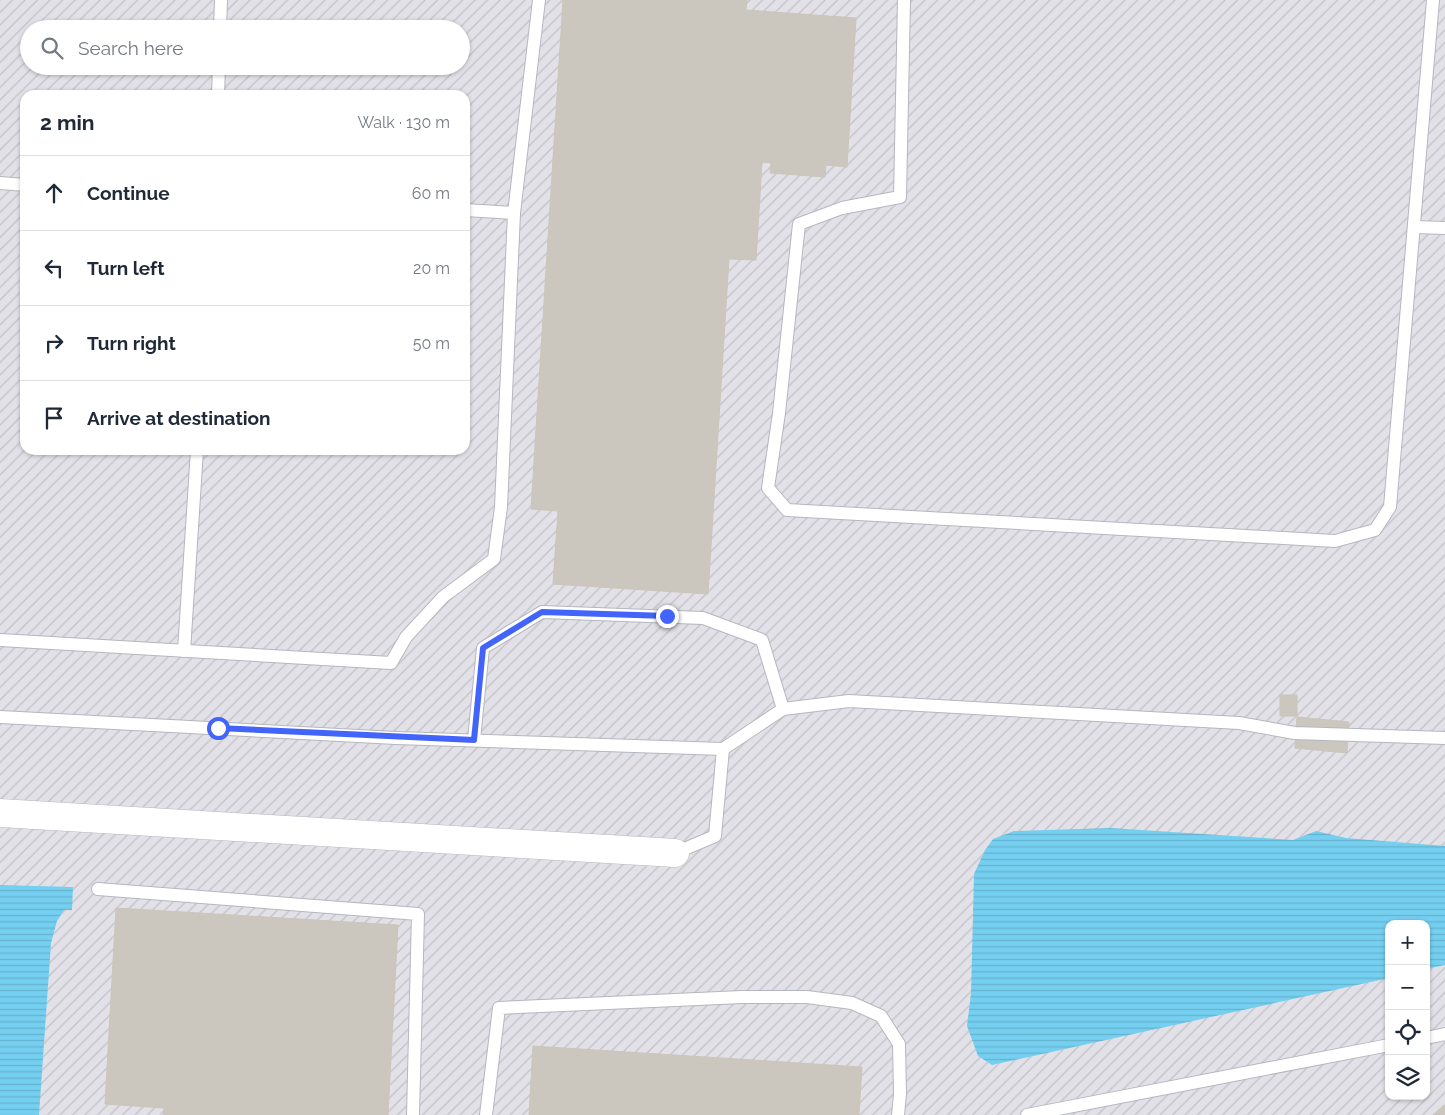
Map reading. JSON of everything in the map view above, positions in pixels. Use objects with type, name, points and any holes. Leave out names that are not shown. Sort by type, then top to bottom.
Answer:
[{"type":"street","points":[[0,813],[675,853]]},
{"type":"lane","points":[[220,20],[221,0]]},
{"type":"lane","points":[[0,640],[391,663],[406,637],[443,597],[494,559],[501,508],[514,213],[539,0]]},
{"type":"lane","points":[[904,0],[900,197],[842,208],[798,224],[779,413],[768,488],[787,510],[1335,541],[1375,530],[1390,506],[1433,0]]},
{"type":"lane","points":[[218,90],[219,75]]},
{"type":"lane","points":[[0,183],[20,185]]},
{"type":"lane","points":[[470,210],[514,213]]},
{"type":"lane","points":[[1414,227],[1445,228]]},
{"type":"lane","points":[[184,651],[198,455]]},
{"type":"lane","points":[[474,740],[483,648],[542,612],[703,618],[762,640],[783,709]]},
{"type":"lane","points":[[0,717],[396,738],[723,749],[783,709],[849,701],[1239,723],[1295,733],[1445,738]]},
{"type":"lane","points":[[675,853],[715,836],[723,749]]},
{"type":"lane","points":[[98,889],[418,914],[413,1115]]},
{"type":"lane","points":[[486,1115],[499,1008],[798,996],[852,1003],[880,1016],[899,1044],[900,1094],[898,1115]]},
{"type":"lane","points":[[1430,1037],[1445,1034]]},
{"type":"lane","points":[[1026,1115],[1385,1046]]},
{"type":"shaded area","points":[[0,0],[1445,0],[1445,1115],[0,1115]]},
{"type":"water","points":[[1111,828],[1293,840],[1316,831],[1346,838],[1445,846],[1445,965],[1430,968],[1430,920],[1385,920],[1385,979],[992,1065],[978,1056],[967,1026],[971,993],[974,874],[985,850],[993,839],[1014,831]]},
{"type":"water","points":[[0,885],[73,887],[72,910],[64,910],[57,921],[51,943],[39,1115],[0,1115]]},
{"type":"building","points":[[563,0],[747,0],[746,10],[856,18],[847,167],[826,165],[825,177],[770,173],[771,163],[762,162],[756,260],[729,259],[708,594],[553,584],[558,511],[531,509]]},
{"type":"building","points":[[1280,695],[1297,695],[1297,716],[1280,716]]},
{"type":"building","points":[[1297,717],[1349,722],[1347,753],[1295,748]]},
{"type":"building","points":[[116,908],[398,925],[388,1115],[163,1115],[164,1108],[105,1104]]},
{"type":"building","points":[[533,1046],[862,1067],[859,1115],[529,1115]]},
{"type":"building","points":[[1444,1105],[1445,1115],[1433,1115]]},
{"type":"route","points":[[218,728],[396,738],[474,740],[483,648],[542,612],[667,616]]}]
